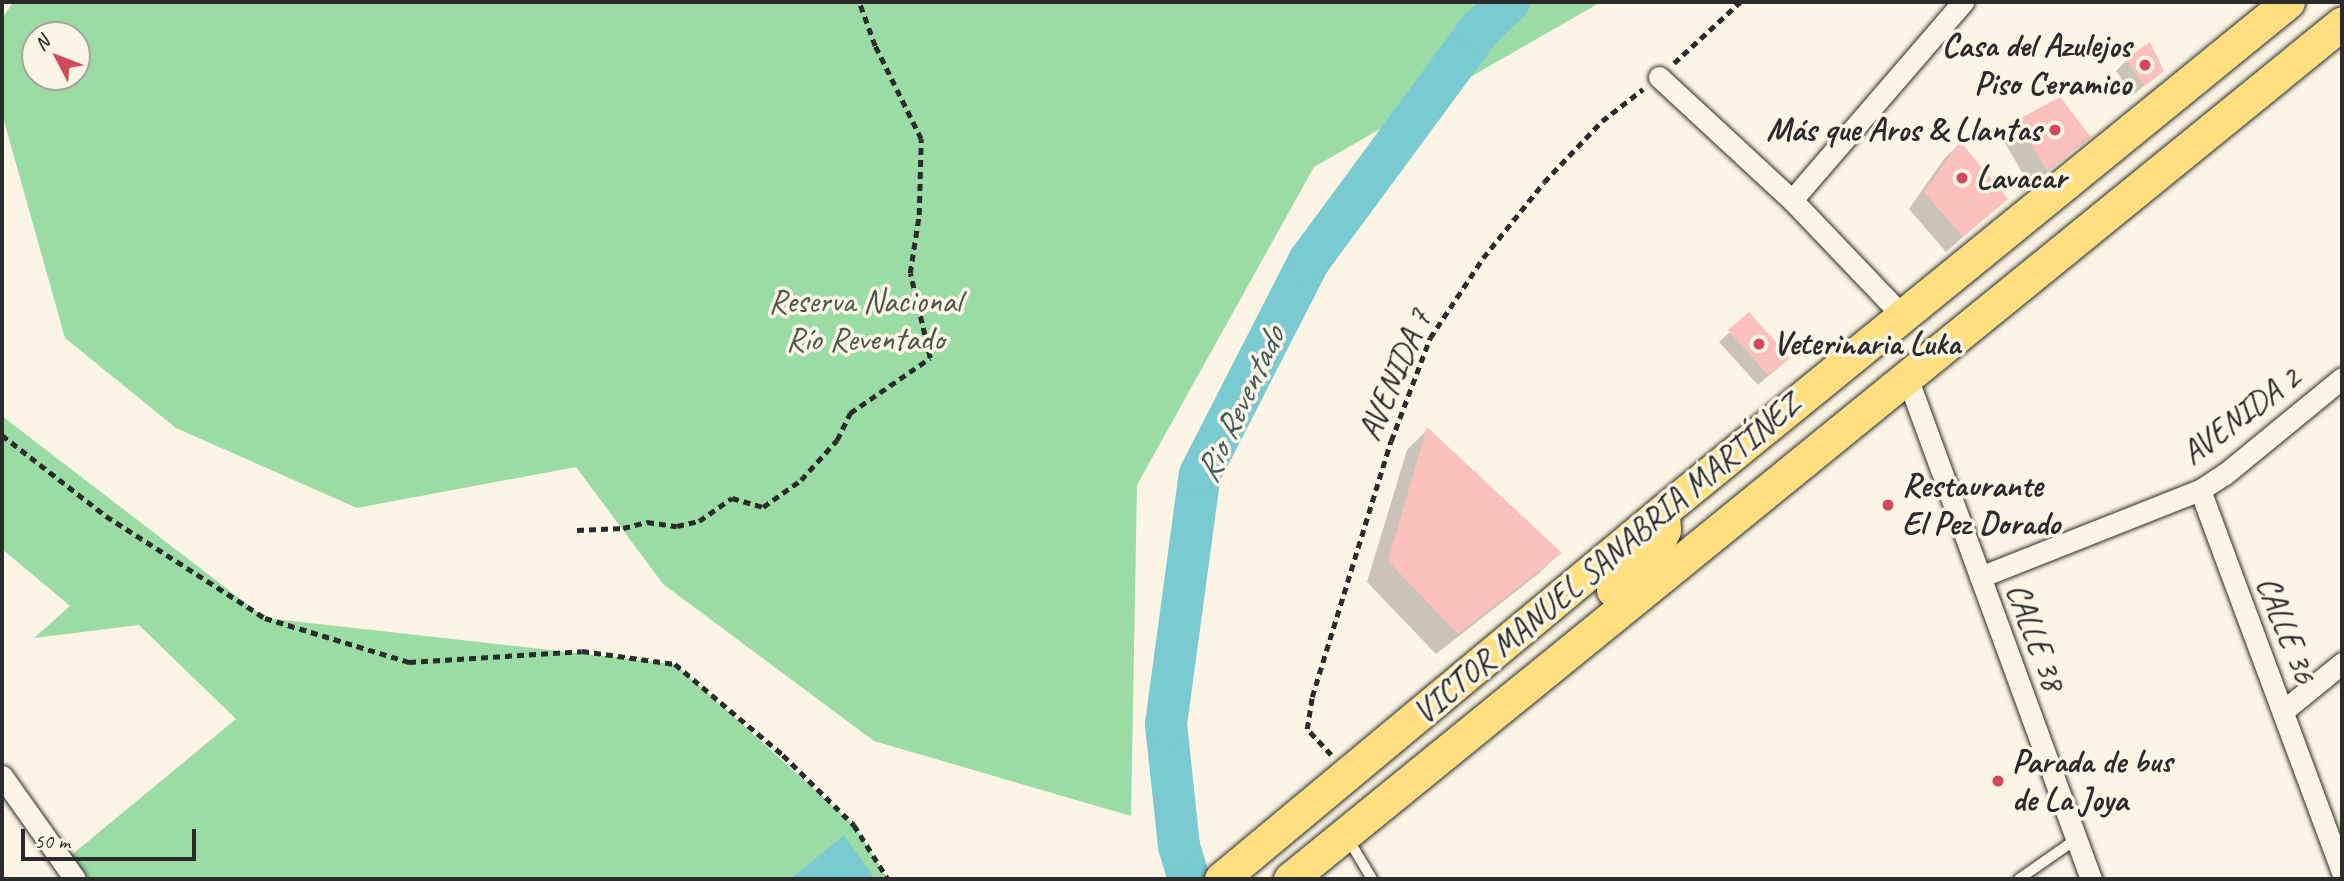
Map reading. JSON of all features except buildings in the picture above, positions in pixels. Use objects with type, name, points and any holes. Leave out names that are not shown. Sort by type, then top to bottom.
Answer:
[{"type":"main road","name":"VICTOR MANUEL SANABRIA MARTÍNEZ","points":[[1221,879],[1663,511],[2288,2]]},
{"type":"main road","name":"VICTOR MANUEL SANABRIA MARTÍNEZ","points":[[1290,879],[2342,23]]},
{"type":"main road","points":[[1561,659],[1556,648],[1564,631],[1634,573],[1656,547],[1664,530],[1663,511]]},
{"type":"street","points":[[1793,200],[1963,2]]},
{"type":"street","points":[[1659,77],[1793,200],[1903,316]]},
{"type":"street","name":"CALLE 38","points":[[1907,377],[2091,879]]},
{"type":"street","name":"AVENIDA 2","points":[[1980,577],[2200,490],[2225,474],[2342,378]]},
{"type":"street","name":"CALLE 36","points":[[2200,490],[2342,871]]},
{"type":"street","points":[[2283,711],[2342,663]]},
{"type":"street","points":[[2,776],[75,879]]},
{"type":"lane","points":[[1345,834],[1372,879]]},
{"type":"lane","points":[[2019,879],[2075,840]]},
{"type":"path","points":[[577,530],[623,528],[647,522],[677,526],[699,521],[732,498],[763,507],[801,480],[837,440],[850,413],[930,358],[910,274],[919,215],[921,139],[875,46],[859,2]]},
{"type":"path","name":"AVENIDA 7","points":[[1348,774],[1307,729],[1312,697],[1391,441],[1430,338],[1483,258],[1544,182],[1602,121],[1659,77],[1740,2]]},
{"type":"path","points":[[2,435],[106,516],[265,618],[410,663],[582,651],[675,664],[783,755],[854,825],[888,879]]},
{"type":"green space","name":"Reserva Nacional Río Reventado","points":[[13,2],[1601,2],[1314,167],[1137,485],[1131,816],[874,741],[663,584],[576,467],[357,508],[176,428],[65,338],[2,114],[2,19]]},
{"type":"green space","points":[[2,416],[265,618],[675,664],[854,825],[888,879],[75,879],[63,862],[236,719],[139,625],[34,638],[70,606],[2,549]]},
{"type":"water","points":[[844,835],[875,879],[791,879]]},
{"type":"waterway","name":"Rio Reventado","points":[[1189,879],[1179,846],[1166,724],[1200,474],[1309,261],[1480,29],[1509,2]]},
{"type":"place","name":"Casa del Azulejos Piso Ceramico","points":[[2145,65]]},
{"type":"place","name":"Más que Aros & Llantas","points":[[2055,130]]},
{"type":"place","name":"Lavacar","points":[[1962,178]]},
{"type":"place","name":"Veterinaria Luka","points":[[1759,344]]},
{"type":"place","name":"Restaurante El Pez Dorado","points":[[1888,505]]},
{"type":"place","name":"Parada de bus de La Joya","points":[[1998,781]]}]
